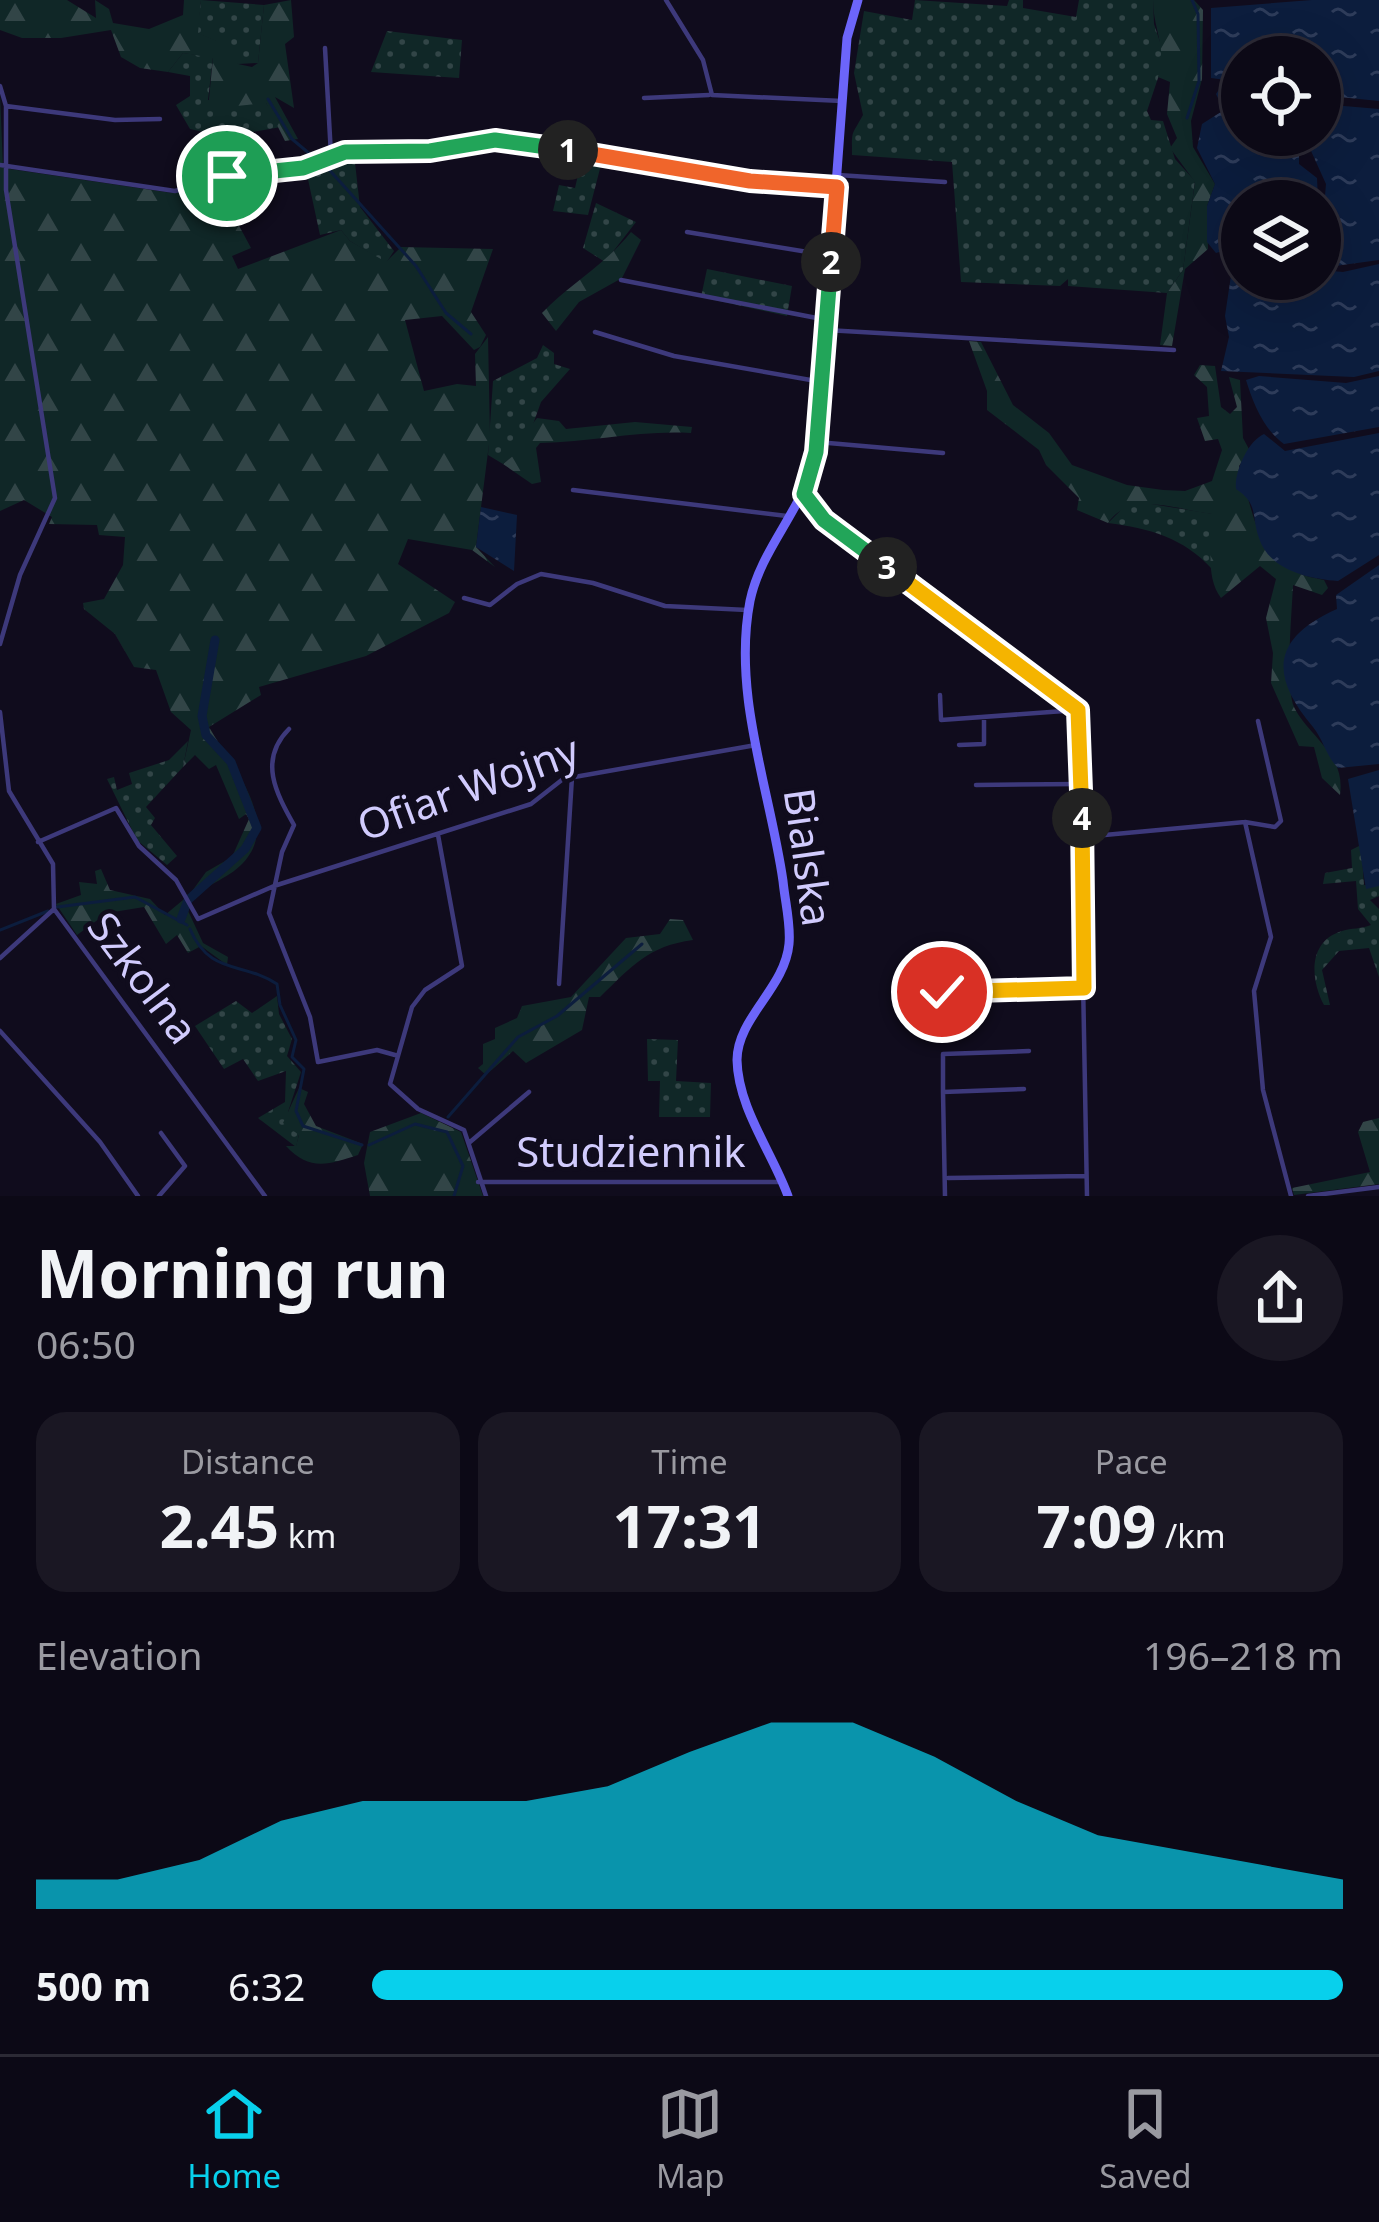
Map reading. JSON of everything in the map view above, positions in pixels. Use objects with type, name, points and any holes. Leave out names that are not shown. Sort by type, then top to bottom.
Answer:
[{"type":"street","points":[[666,0],[703,60],[712,95]]},
{"type":"street","name":"Bialska","points":[[788,1196],[753,1118],[737,1061],[743,1039],[782,972],[789,941],[775,826],[745,659],[749,610],[763,564],[804,494],[818,442],[847,38],[858,0]]},
{"type":"street","points":[[325,48],[332,155]]},
{"type":"street","points":[[0,86],[6,106],[2,165],[56,498],[20,575],[0,644]]},
{"type":"street","points":[[644,98],[712,95],[842,101]]},
{"type":"street","points":[[6,106],[99,118],[160,119]]},
{"type":"street","points":[[2,165],[175,191],[242,171],[303,168],[332,155],[506,140],[750,181],[945,182]]},
{"type":"street","points":[[687,232],[832,256]]},
{"type":"street","points":[[621,280],[826,325],[1174,350]]},
{"type":"street","points":[[595,332],[655,351],[822,382]]},
{"type":"street","points":[[818,442],[944,452]]},
{"type":"street","points":[[573,490],[791,517]]},
{"type":"street","points":[[804,494],[824,520],[1078,710]]},
{"type":"street","points":[[464,598],[490,605],[517,584],[541,574],[593,583],[665,606],[749,610]]},
{"type":"street","points":[[940,694],[940,720],[1078,710]]},
{"type":"street","points":[[1078,710],[1087,1196]]},
{"type":"street","name":"Szkolna","points":[[0,712],[9,791],[53,864],[54,909],[265,1196]]},
{"type":"street","points":[[958,745],[984,744],[984,717]]},
{"type":"street","points":[[1083,837],[1245,822],[1275,826],[1281,821],[1258,721]]},
{"type":"street","points":[[289,729],[271,766],[272,785],[294,825],[274,886],[269,913],[273,930],[310,1017],[318,1062],[377,1050],[395,1055]]},
{"type":"street","name":"Ofiar Wojny","points":[[38,842],[116,808],[139,846],[176,880],[195,918],[274,886],[531,804],[552,784],[572,777],[757,745]]},
{"type":"street","points":[[559,984],[572,777]]},
{"type":"street","points":[[976,785],[1082,784]]},
{"type":"street","points":[[1245,822],[1271,937],[1254,991],[1263,1090],[1292,1196]]},
{"type":"street","points":[[438,833],[462,966],[418,998],[390,1072],[395,1093],[457,1124],[470,1142],[478,1182],[486,1196]]},
{"type":"street","points":[[0,958],[54,909]]},
{"type":"street","points":[[942,992],[1084,988]]},
{"type":"street","points":[[0,1031],[100,1142],[138,1196]]},
{"type":"street","points":[[945,1196],[943,1054],[1029,1051]]},
{"type":"street","points":[[943,1092],[1024,1089]]},
{"type":"street","points":[[470,1142],[529,1091]]},
{"type":"street","points":[[159,1196],[185,1166],[161,1133]]},
{"type":"street","points":[[945,1178],[1086,1176]]},
{"type":"street","name":"Studziennik","points":[[478,1182],[783,1182]]},
{"type":"street","points":[[1308,1196],[1379,1187]]},
{"type":"green space","points":[[0,0],[67,0],[96,18],[95,0],[109,9],[113,23],[149,29],[183,15],[184,0],[201,0],[198,33],[234,48],[238,64],[252,67],[258,63],[264,5],[291,0],[294,37],[285,44],[294,108],[275,97],[298,139],[285,141],[266,103],[208,109],[213,58],[183,53],[168,72],[140,68],[121,57],[111,30],[22,38],[0,30]]},
{"type":"green space","points":[[201,0],[264,5],[258,63],[238,64],[216,41],[197,33]]},
{"type":"green space","points":[[915,0],[1007,6],[1009,0],[1023,0],[1023,8],[1076,17],[1079,0],[1153,0],[1154,24],[1165,57],[1147,111],[1151,120],[1163,121],[1175,159],[1195,181],[1183,270],[1167,293],[1068,286],[1068,279],[1060,286],[961,282],[952,162],[852,155],[853,133],[863,115],[854,73],[864,11],[912,20]]},
{"type":"green space","points":[[1153,0],[1194,0],[1203,10],[1202,79],[1191,121],[1193,147],[1215,184],[1207,206],[1208,249],[1185,269],[1172,346],[1160,345],[1167,293],[1183,270],[1195,182],[1170,148],[1177,138],[1167,114],[1170,82],[1158,77],[1161,58]]},
{"type":"green space","points":[[387,31],[462,40],[459,78],[371,72]]},
{"type":"green space","points":[[183,53],[213,57],[208,100],[266,103],[281,127],[208,140],[204,132],[190,129],[176,105],[190,96],[190,76],[168,72]]},
{"type":"green space","points":[[0,94],[3,168],[172,193],[215,181],[251,248],[232,256],[238,269],[341,230],[350,241],[386,262],[401,247],[493,249],[471,312],[486,335],[480,347],[474,350],[442,316],[405,320],[424,391],[457,384],[476,386],[475,354],[488,337],[490,436],[476,547],[495,567],[472,550],[408,539],[398,564],[455,602],[449,613],[366,656],[259,687],[261,695],[209,727],[249,794],[257,830],[254,847],[243,863],[190,903],[187,898],[206,872],[232,857],[249,819],[246,814],[239,819],[216,765],[209,769],[195,755],[183,767],[191,730],[171,712],[156,670],[134,667],[115,634],[84,609],[83,603],[104,599],[123,565],[125,537],[99,535],[97,525],[49,524],[52,517],[24,500],[0,511]]},
{"type":"green space","points":[[354,154],[360,207],[394,251],[386,263],[341,230],[320,235],[306,170]]},
{"type":"green space","points":[[583,154],[603,157],[588,215],[553,211],[559,185],[575,188]]},
{"type":"green space","points":[[596,203],[636,222],[605,262],[583,248]]},
{"type":"green space","points":[[631,232],[641,240],[622,278],[579,302],[556,331],[542,313]]},
{"type":"green space","points":[[707,269],[792,286],[787,316],[701,297]]},
{"type":"green space","points":[[969,341],[981,342],[1013,405],[1049,433],[1072,465],[1127,485],[1185,491],[1212,481],[1222,450],[1218,439],[1205,441],[1197,418],[1209,416],[1207,387],[1194,375],[1200,365],[1215,366],[1221,407],[1230,414],[1237,407],[1229,377],[1240,380],[1243,438],[1250,451],[1239,466],[1256,524],[1272,554],[1285,566],[1324,580],[1328,588],[1322,595],[1293,585],[1290,683],[1294,707],[1337,768],[1340,795],[1322,778],[1314,747],[1299,746],[1271,683],[1273,653],[1266,618],[1276,579],[1260,566],[1221,598],[1211,568],[1212,514],[1142,505],[1117,513],[1108,523],[1077,510],[1079,498],[1046,465],[1039,450],[987,410],[987,391]]},
{"type":"green space","points":[[543,345],[554,353],[554,364],[570,369],[541,402],[525,447],[503,464],[488,455],[493,381],[537,358]]},
{"type":"green space","points":[[537,418],[559,421],[566,429],[635,422],[692,427],[691,433],[540,443],[536,448],[541,482],[532,484],[503,464],[513,456],[513,446],[525,446],[522,438]]},
{"type":"green space","points":[[1145,503],[1213,514],[1212,569],[1190,549],[1165,536],[1108,523],[1125,506]]},
{"type":"green space","points":[[188,741],[183,767],[146,807],[155,818],[151,825],[177,856],[167,865],[137,840],[107,779],[114,777],[117,790],[132,784],[129,773],[169,760]]},
{"type":"green space","points":[[1361,845],[1364,885],[1379,886],[1379,896],[1370,900],[1379,909],[1379,977],[1369,948],[1339,951],[1322,970],[1330,1005],[1324,1005],[1315,973],[1323,943],[1342,931],[1371,925],[1358,909],[1356,881],[1323,884],[1325,873],[1352,868],[1351,850]]},
{"type":"green space","points":[[101,869],[110,890],[150,899],[165,915],[183,900],[203,943],[228,957],[227,965],[201,946],[188,953],[177,935],[166,944],[144,907],[107,913],[77,935],[56,904],[81,895],[79,882],[97,884],[95,871]]},
{"type":"green space","points":[[670,919],[683,920],[693,940],[652,952],[600,997],[589,997],[582,1030],[526,1063],[513,1051],[486,1075],[478,1068],[483,1064],[483,1044],[495,1039],[495,1028],[517,1018],[522,1006],[571,997],[626,938],[660,934]]},
{"type":"green space","points":[[277,996],[279,1014],[292,1039],[287,1056],[301,1072],[288,1112],[299,1134],[296,1147],[258,1118],[285,1102],[286,1071],[258,1081],[243,1059],[224,1069],[195,1026],[236,1001],[252,1013]]},
{"type":"green space","points":[[647,1039],[678,1040],[676,1081],[711,1083],[710,1117],[659,1117],[660,1081],[648,1081]]},
{"type":"green space","points":[[299,1088],[308,1092],[304,1104],[316,1126],[363,1144],[358,1155],[319,1164],[286,1146],[296,1146],[299,1135],[283,1123]]},
{"type":"green space","points":[[421,1113],[461,1132],[483,1196],[370,1196],[364,1163],[370,1132]]},
{"type":"green space","points":[[1379,1118],[1379,1184],[1294,1195],[1292,1188],[1370,1172],[1358,1132],[1363,1122]]},
{"type":"water","points":[[1379,0],[1379,101],[1341,97],[1341,36],[1221,36],[1221,79],[1211,78],[1211,8]]},
{"type":"water","points":[[1341,106],[1379,109],[1379,260],[1341,265],[1341,180],[1324,180],[1313,156],[1341,156]]},
{"type":"water","points":[[1221,112],[1221,156],[1299,156],[1299,164],[1317,178],[1221,180],[1221,251],[1216,253],[1207,242],[1207,206],[1215,184],[1197,148],[1202,124]]},
{"type":"water","points":[[1379,264],[1379,371],[1354,377],[1221,371],[1229,337],[1227,300],[1341,300],[1341,272]]},
{"type":"water","points":[[1259,376],[1346,383],[1379,376],[1379,427],[1284,444],[1265,424],[1252,398],[1246,380]]},
{"type":"water","points":[[1379,433],[1379,555],[1338,581],[1302,575],[1271,558],[1259,538],[1251,505],[1236,489],[1240,466],[1253,443],[1264,434],[1285,451]]},
{"type":"water","points":[[481,507],[517,515],[514,571],[476,547]]},
{"type":"water","points":[[1379,565],[1379,764],[1338,768],[1289,691],[1284,659],[1300,632],[1337,609],[1336,595]]},
{"type":"water","points":[[1379,770],[1379,886],[1366,889],[1348,779]]},
{"type":"waterway","points":[[1187,118],[1199,81],[1198,14],[1192,0]]},
{"type":"waterway","points":[[268,99],[292,139],[317,160]]},
{"type":"waterway","points":[[324,164],[416,266],[446,313],[471,334]]},
{"type":"waterway","points":[[181,919],[188,900],[245,849],[257,828],[231,762],[206,735],[202,716],[215,640]]},
{"type":"waterway","points":[[57,907],[135,897],[187,925]]},
{"type":"waterway","points":[[0,930],[48,911]]},
{"type":"waterway","points":[[190,929],[217,961],[277,984],[280,1005],[296,1040],[292,1057],[304,1069],[296,1111],[303,1126],[362,1145]]},
{"type":"waterway","points":[[448,1117],[518,1037],[557,1016],[642,944]]},
{"type":"waterway","points":[[369,1145],[415,1124],[447,1132],[463,1166],[454,1196]]},
{"type":"route","points":[[227,176],[303,168],[345,152],[430,151],[506,140],[750,181],[837,187],[818,442],[804,494],[824,520],[1066,698],[1079,714],[1084,988],[942,992]]}]
